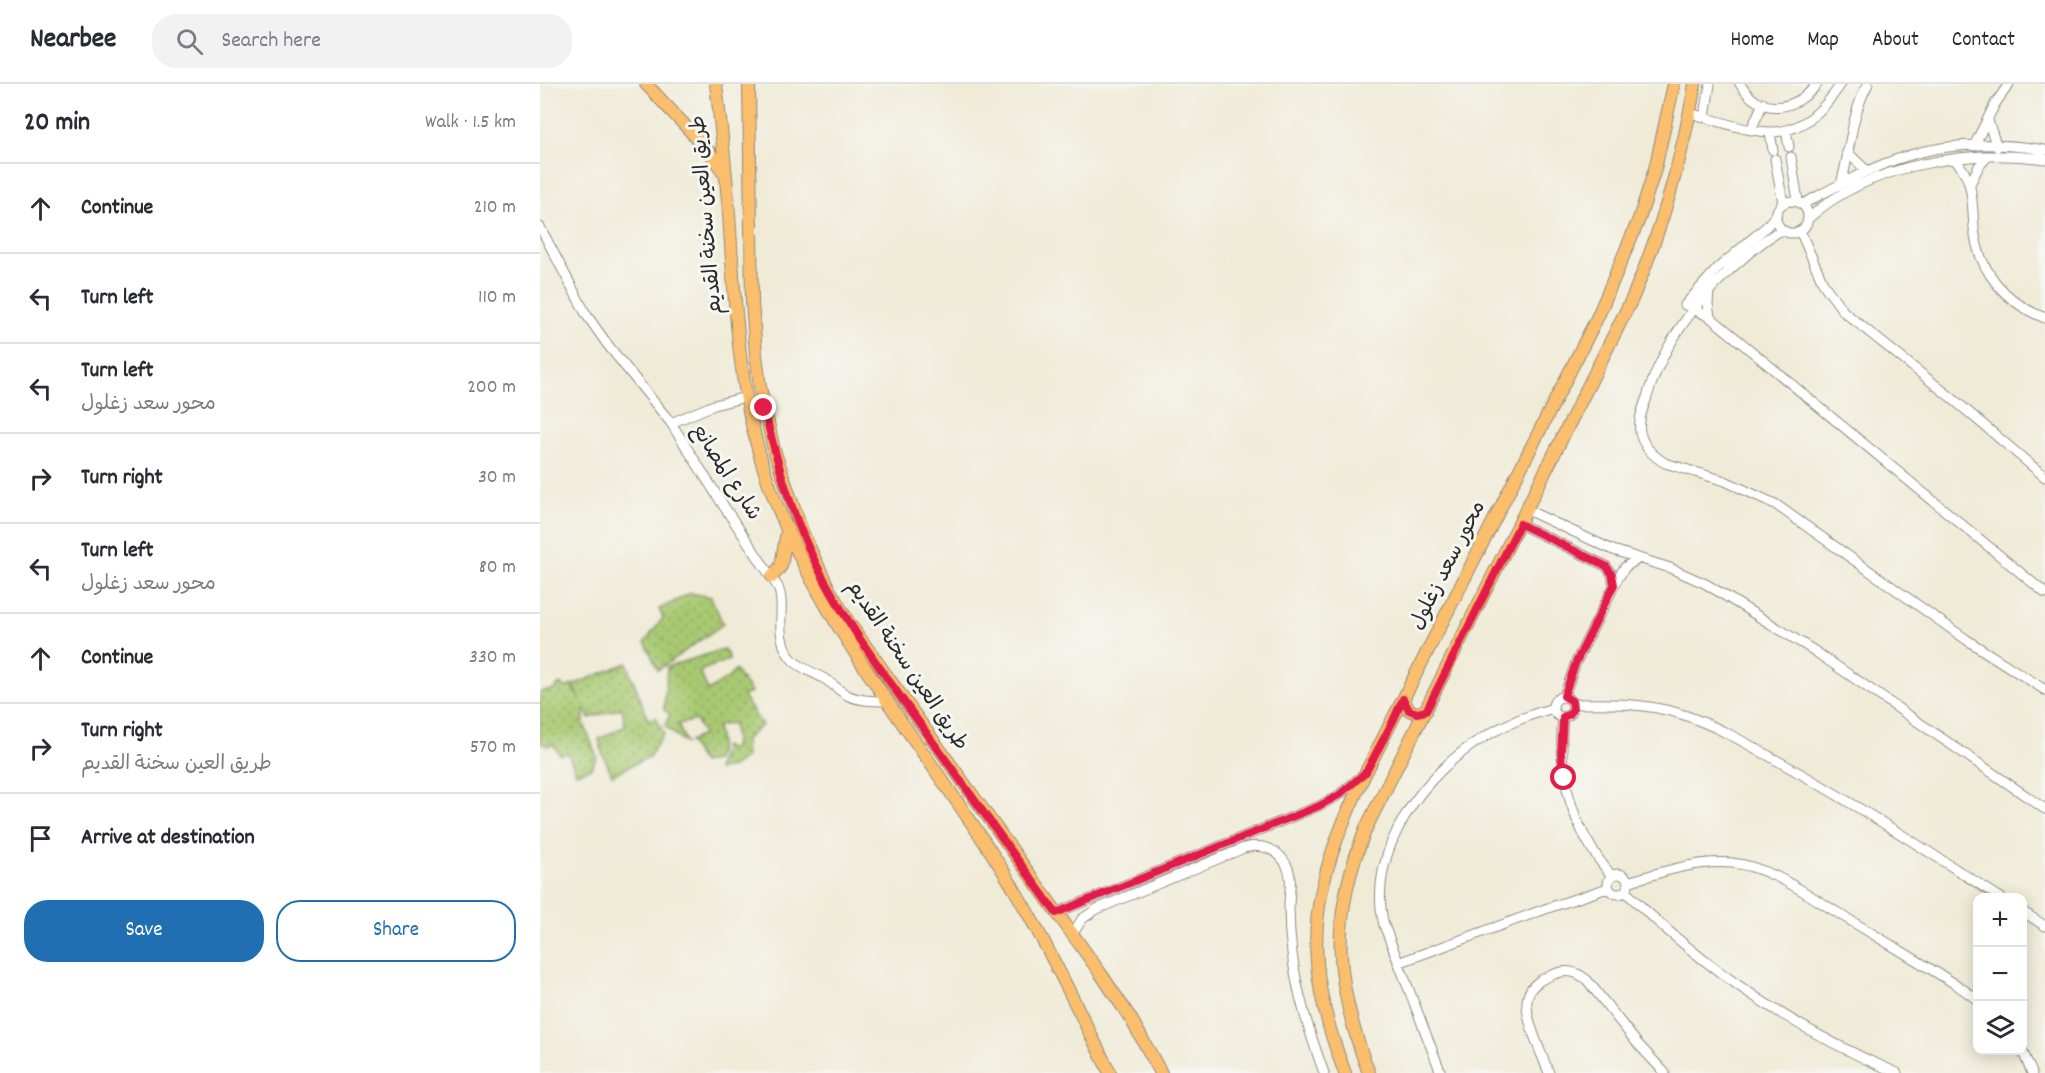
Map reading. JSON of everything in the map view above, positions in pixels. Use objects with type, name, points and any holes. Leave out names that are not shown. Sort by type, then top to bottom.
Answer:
[{"type":"main road","points":[[646,84],[714,156],[726,179]]},
{"type":"main road","name":"طريق العين سخنة القديم","points":[[716,84],[735,302],[746,397],[768,481],[787,531],[831,614],[1015,891],[1044,942],[1110,1073]]},
{"type":"main road","name":"طريق العين سخنة القديم","points":[[749,84],[752,302],[760,387],[771,440],[790,501],[813,558],[849,623],[1131,1019],[1161,1073]]},
{"type":"main road","name":"محور سعد زغلول","points":[[1345,1073],[1325,1016],[1319,991],[1317,912],[1321,886],[1331,853],[1344,818],[1366,772],[1611,287],[1639,219],[1655,169],[1674,84]]},
{"type":"main road","points":[[1369,1073],[1354,1034],[1342,982],[1340,955],[1344,902],[1349,876],[1367,826],[1618,331],[1663,221],[1695,84]]},
{"type":"main road","points":[[772,578],[781,566],[787,531]]},
{"type":"main road","points":[[1403,699],[1409,710],[1417,713],[1426,711]]},
{"type":"main road","points":[[1393,721],[1401,720],[1407,724],[1412,730],[1412,737]]},
{"type":"street","points":[[1705,117],[1710,84]]},
{"type":"street","points":[[1740,84],[1747,93],[1763,103],[1776,107],[1788,106],[1808,96],[1817,84]]},
{"type":"street","points":[[1690,112],[1751,130],[1770,133],[1786,130],[1808,120],[1827,103],[1841,84]]},
{"type":"street","points":[[1841,183],[1855,114],[1868,84]]},
{"type":"street","points":[[1974,146],[1995,104],[2009,84]]},
{"type":"street","points":[[1751,130],[1763,103]]},
{"type":"street","points":[[1988,121],[1997,147]]},
{"type":"street","points":[[1786,130],[1789,147]]},
{"type":"street","points":[[1770,133],[1783,203]]},
{"type":"street","points":[[1800,203],[1867,171],[1929,151],[1974,146],[1997,147],[2034,153],[2045,159]]},
{"type":"street","points":[[1809,218],[1806,208],[1800,203],[1789,200],[1778,207],[1776,215],[1777,224],[1783,230],[1791,233],[1800,231],[1820,208],[1849,191],[1893,172],[1954,159],[2034,153],[2045,150]]},
{"type":"street","points":[[1847,152],[1867,171]]},
{"type":"street","points":[[1970,184],[1979,166],[1988,156]]},
{"type":"street","points":[[1791,157],[1800,203]]},
{"type":"street","points":[[1954,159],[1962,167],[1970,184],[1976,241],[1988,273],[2010,298],[2028,311],[2045,318]]},
{"type":"street","points":[[1890,162],[1893,172]]},
{"type":"street","points":[[1776,215],[1766,227],[1730,256],[1685,305],[1710,317],[2045,593]]},
{"type":"street","name":"شارع المصانع","points":[[540,226],[577,298],[596,329],[671,423],[772,578],[781,596],[782,640],[794,662],[852,697],[888,701]]},
{"type":"street","points":[[1783,230],[1767,239],[1741,260],[1709,291],[1693,310],[1660,363],[1641,415],[1640,434],[1649,452],[1665,463],[1725,481],[1775,504],[1967,640],[2045,690]]},
{"type":"street","points":[[1800,231],[1824,285],[1844,312],[2045,477]]},
{"type":"street","points":[[1709,291],[1707,304],[1710,317]]},
{"type":"street","points":[[671,423],[714,405],[746,397]]},
{"type":"street","points":[[1527,510],[1613,550],[1670,568],[1706,584],[1813,650],[2045,809]]},
{"type":"street","points":[[1520,524],[1606,566],[1612,574],[1614,585]]},
{"type":"street","points":[[1606,566],[1613,550]]},
{"type":"street","points":[[1564,696],[1576,662],[1614,585],[1625,567],[1638,559]]},
{"type":"street","points":[[1564,696],[1573,704],[1572,711],[1563,717],[1556,714],[1553,708],[1556,699],[1564,696]]},
{"type":"street","points":[[1573,704],[1616,704],[1653,708],[1682,714],[1706,724],[1827,787],[1995,893]]},
{"type":"street","points":[[1441,1073],[1381,915],[1380,890],[1385,860],[1402,821],[1422,791],[1436,776],[1483,737],[1519,719],[1553,708]]},
{"type":"street","points":[[1563,717],[1561,754],[1569,801],[1589,845],[1611,876]]},
{"type":"street","points":[[1056,913],[1319,806],[1339,795],[1366,772]]},
{"type":"street","points":[[1072,935],[1082,919],[1096,909],[1249,847],[1264,847],[1279,855],[1286,863],[1290,880],[1290,930],[1295,974],[1305,1018],[1324,1073]]},
{"type":"street","points":[[1608,888],[1618,894],[1627,886],[1675,868],[1711,863],[1733,863],[1752,867],[1788,883],[1957,985],[1973,997]]},
{"type":"street","points":[[1608,888],[1611,876],[1621,874],[1627,886],[1677,937],[1763,1004],[1842,1048],[1897,1073]]},
{"type":"street","points":[[1398,963],[1608,888]]},
{"type":"street","points":[[2027,914],[2045,926]]},
{"type":"street","points":[[1549,1073],[1528,1011],[1528,996],[1536,982],[1569,971],[1587,980],[1637,1043],[1665,1073]]},
{"type":"street","points":[[2024,1055],[2032,1073]]},
{"type":"green space","points":[[691,593],[711,597],[723,624],[658,670],[645,642],[663,618],[659,609]]},
{"type":"green space","points":[[724,649],[730,659],[700,671],[708,691],[729,677],[735,670],[751,692],[743,696],[762,725],[745,740],[746,757],[732,767],[717,770],[724,746],[731,750],[735,744],[733,723],[717,726],[720,744],[716,761],[702,763],[689,741],[703,735],[696,720],[678,724],[686,744],[665,726],[670,714],[664,710],[667,667]]},
{"type":"green space","points":[[627,663],[648,720],[656,717],[664,734],[649,757],[612,775],[602,753],[599,739],[625,726],[622,708],[589,718],[584,708],[584,724],[597,757],[591,768],[576,773],[568,753],[560,755],[553,744],[548,746],[540,743],[540,692],[553,690],[560,684],[565,688],[571,685],[580,700],[573,685]]},
{"type":"route","points":[[764,408],[783,481],[794,511],[807,545],[837,604],[882,672],[1056,913],[1319,806],[1348,788],[1366,772],[1403,699],[1409,710],[1417,713],[1426,711],[1520,524],[1599,561],[1612,574],[1614,585],[1576,662],[1564,696],[1572,701],[1573,708],[1570,714],[1563,717],[1561,754],[1564,778]]}]
